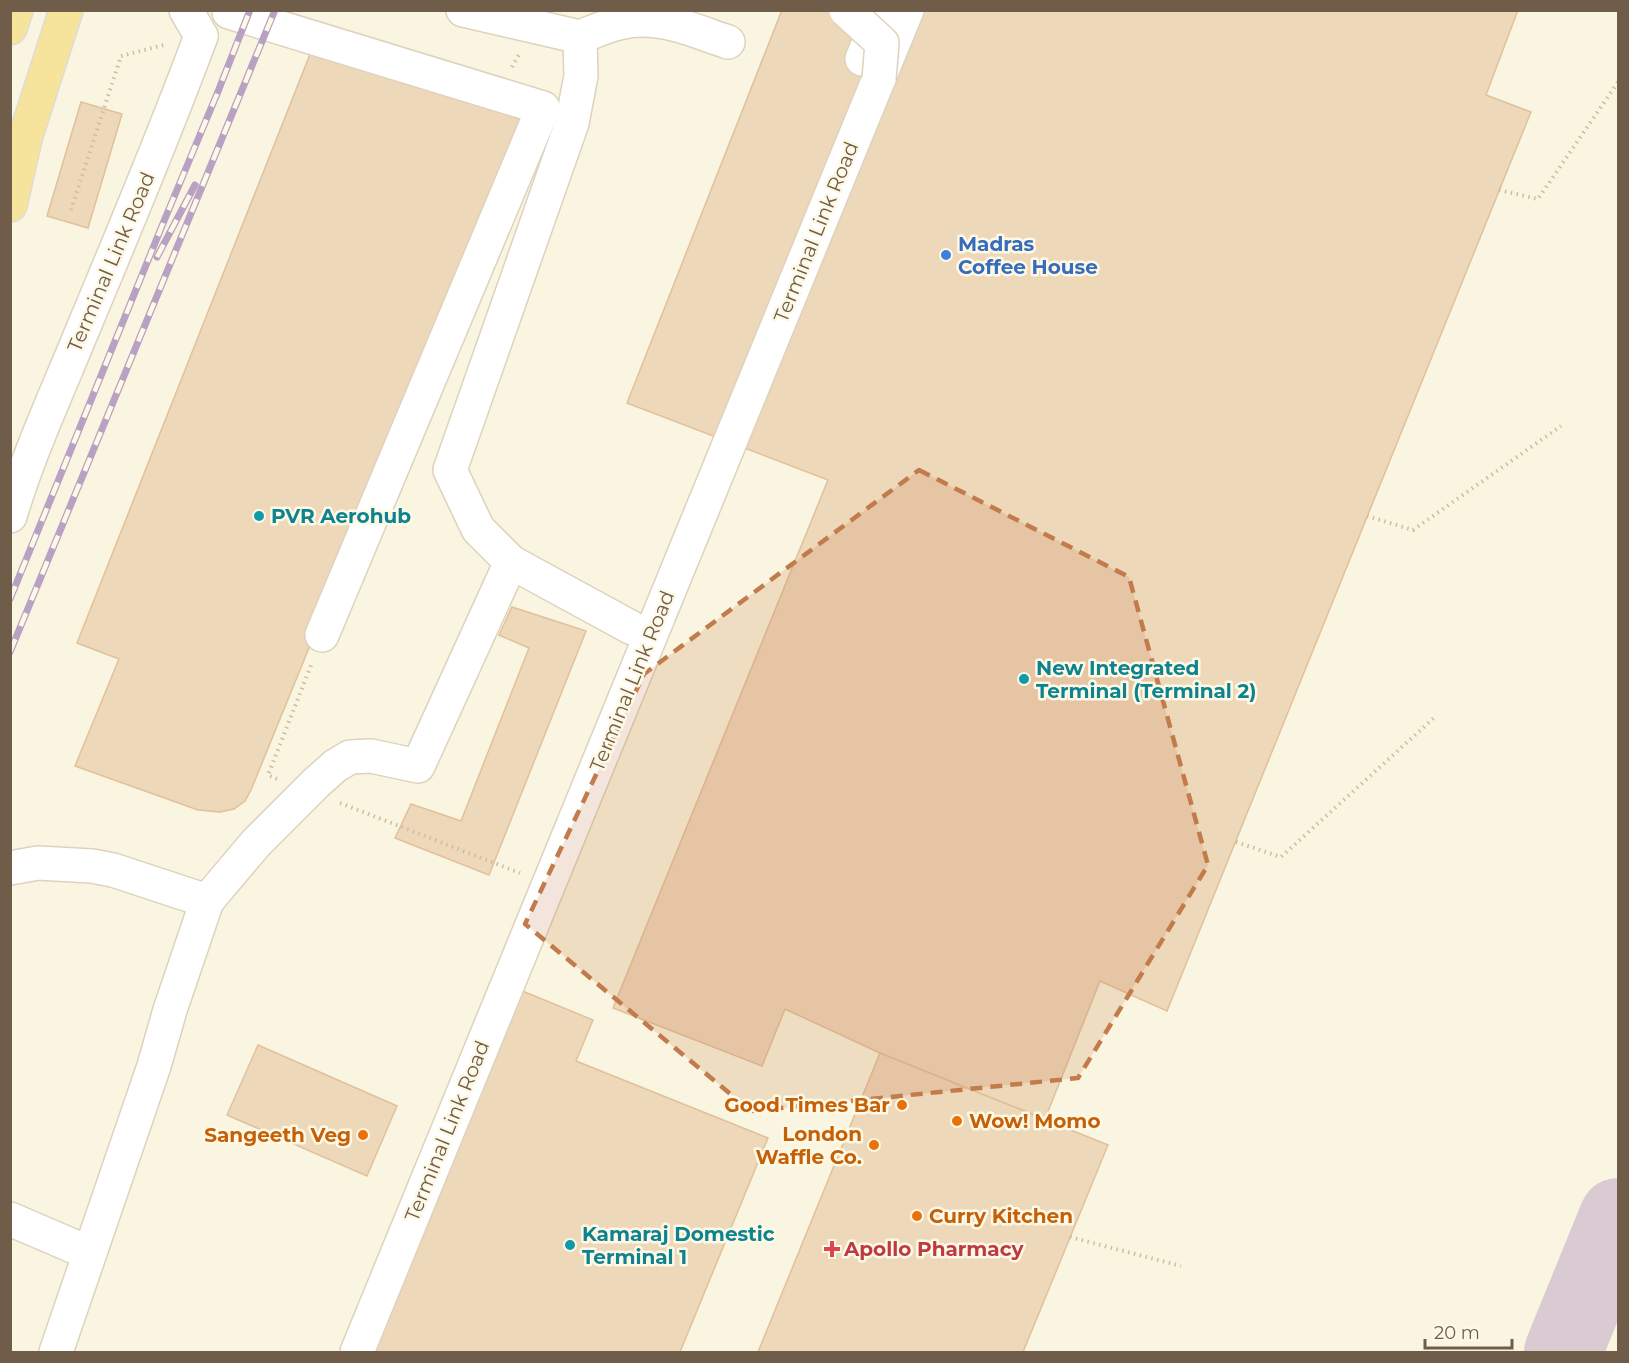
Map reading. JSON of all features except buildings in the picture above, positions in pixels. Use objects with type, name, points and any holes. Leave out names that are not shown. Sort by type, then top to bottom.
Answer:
[{"type":"main road","points":[[10,28],[16,10]]},
{"type":"main road","points":[[10,205],[26,135],[66,10]]},
{"type":"street","points":[[464,10],[580,37],[620,22],[644,19],[664,20],[728,42]]},
{"type":"street","points":[[846,10],[882,43],[879,79]]},
{"type":"street","name":"Terminal Link Road","points":[[333,1353],[632,628],[882,10]]},
{"type":"street","name":"Terminal Link Road","points":[[357,1353],[907,10]]},
{"type":"street","points":[[193,23],[229,11],[543,108],[322,635]]},
{"type":"street","name":"Terminal Link Road","points":[[10,516],[46,415],[170,120],[193,23]]},
{"type":"street","points":[[580,37],[580,76],[572,123],[450,470],[478,529],[511,562],[632,628]]},
{"type":"street","points":[[56,1353],[154,1066],[207,901],[256,843],[335,766],[350,757],[371,756],[418,766],[511,562]]},
{"type":"street","points":[[10,868],[38,863],[92,866],[113,870],[207,901]]},
{"type":"street","points":[[10,1219],[89,1253]]},
{"type":"path","points":[[71,210],[121,56],[193,23]]},
{"type":"path","points":[[1499,190],[1538,200],[1618,81]]},
{"type":"path","points":[[1367,516],[1413,530],[1561,426]]},
{"type":"path","points":[[1236,842],[1281,856],[1436,716]]},
{"type":"path","points":[[1070,1237],[1181,1266]]},
{"type":"highlighted area","points":[[919,470],[1129,577],[1208,865],[1078,1078],[751,1111],[525,924],[644,674]]},
{"type":"taxiway","points":[[1563,1352],[1618,1217]]},
{"type":"railway","points":[[10,599],[250,10]]},
{"type":"railway","points":[[10,652],[275,10]]},
{"type":"railway","points":[[157,257],[195,185]]},
{"type":"place","name":"Madras Coffee House","points":[[946,255]]},
{"type":"place","name":"PVR Aerohub","points":[[259,516]]},
{"type":"place","name":"New Integrated Terminal (Terminal 2)","points":[[1024,679]]},
{"type":"place","name":"Good Times Bar","points":[[902,1105]]},
{"type":"place","name":"Wow! Momo","points":[[957,1121]]},
{"type":"place","name":"Sangeeth Veg","points":[[363,1135]]},
{"type":"place","name":"London Waffle Co.","points":[[874,1145]]},
{"type":"place","name":"Curry Kitchen","points":[[917,1216]]},
{"type":"place","name":"Kamaraj Domestic Terminal 1","points":[[570,1245]]},
{"type":"place","name":"Apollo Pharmacy","points":[[832,1249]]}]
